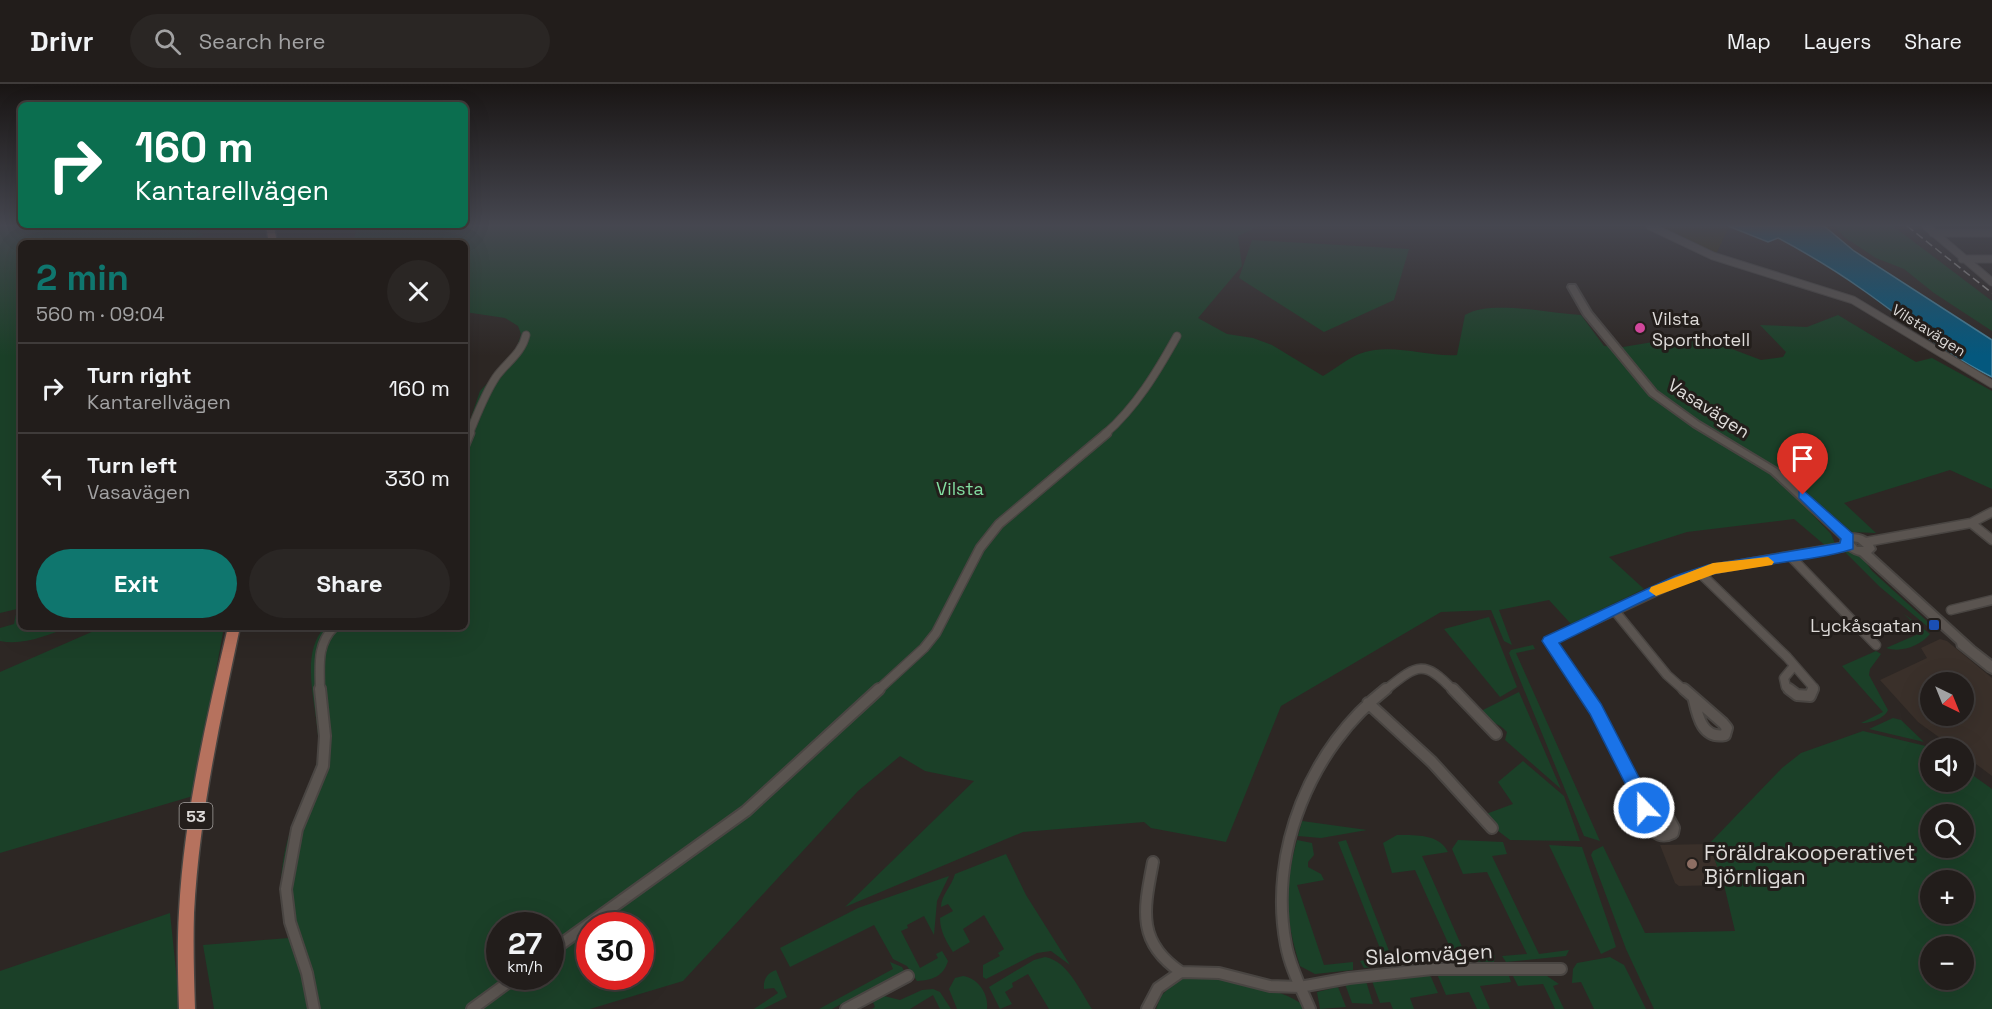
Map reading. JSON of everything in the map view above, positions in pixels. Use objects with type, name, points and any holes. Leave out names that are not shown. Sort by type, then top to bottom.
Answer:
[{"type":"main road","name":"53","points":[[188,1009],[185,945],[190,848],[202,774],[233,630]]},
{"type":"street","name":"Vilstavägen","points":[[1755,269],[1853,300],[1992,384]]},
{"type":"street","points":[[1975,269],[1992,282]]},
{"type":"street","name":"Vasavägen","points":[[1572,287],[1587,313],[1653,393],[1684,416],[1774,471],[1848,542]]},
{"type":"street","points":[[468,437],[482,401],[496,377],[524,345],[526,335]]},
{"type":"street","points":[[564,942],[746,811],[924,648],[936,633],[980,548],[999,525],[1119,422],[1153,379],[1177,336]]},
{"type":"street","points":[[1639,795],[1596,709],[1550,641],[1614,610],[1700,573],[1729,566],[1792,558],[1848,542],[1865,547],[1971,523],[1992,512]]},
{"type":"street","points":[[1971,523],[1992,540]]},
{"type":"street","points":[[1865,547],[1913,601],[1992,668]]},
{"type":"street","points":[[1792,558],[1876,645]]},
{"type":"street","points":[[1700,573],[1794,666]]},
{"type":"street","points":[[1951,610],[1992,600]]},
{"type":"street","points":[[1614,610],[1646,653],[1694,700]]},
{"type":"street","points":[[314,1009],[307,973],[290,922],[286,889],[297,829],[323,766],[325,736],[320,692],[320,649],[324,637],[330,630]]},
{"type":"street","points":[[1310,1009],[1286,944],[1282,915],[1283,887],[1292,837],[1314,773],[1341,732],[1368,703],[1412,671],[1426,668],[1438,675],[1476,717],[1496,734]]},
{"type":"street","points":[[1368,703],[1418,748],[1492,828]]},
{"type":"street","points":[[1147,1009],[1158,988],[1181,972],[1172,967],[1154,947],[1144,924],[1144,910],[1153,862]]},
{"type":"street","name":"Slalomvägen","points":[[1181,972],[1219,973],[1270,986],[1300,987],[1350,978],[1444,969],[1561,969]]},
{"type":"street","points":[[846,1009],[908,976]]},
{"type":"street","points":[[472,1009],[498,990]]},
{"type":"shaded area","points":[[1940,639],[1947,641],[1992,678],[1992,776],[1974,762],[1974,738],[1940,738],[1924,726],[1974,726],[1974,672],[1920,672],[1920,723],[1880,680],[1927,658],[1921,648]]},
{"type":"shaded area","name":"Föräldrakooperativet Björnligan","points":[[1709,844],[1724,885],[1679,886],[1675,883],[1660,845]]},
{"type":"green space","points":[[0,269],[18,269],[18,630],[61,630],[35,639],[18,642],[0,641],[0,628],[14,624],[17,609],[0,613]]},
{"type":"green space","name":"Vilsta","points":[[468,269],[1239,269],[1198,318],[1227,334],[1253,338],[1272,345],[1323,376],[1354,356],[1383,349],[1457,355],[1465,315],[1476,310],[1490,308],[1581,315],[1604,346],[1623,347],[1695,335],[1761,360],[1783,357],[1786,352],[1760,325],[1807,327],[1838,315],[1916,362],[1932,358],[1992,391],[1992,489],[1950,470],[1844,503],[1876,533],[1852,532],[1825,509],[1810,512],[1831,534],[1836,546],[1827,547],[1794,519],[1687,532],[1609,557],[1644,589],[1571,624],[1549,600],[1499,610],[1512,645],[1504,641],[1491,610],[1441,612],[1281,706],[1226,842],[1151,828],[1144,822],[1023,832],[845,907],[974,781],[925,771],[900,756],[858,791],[683,981],[654,990],[654,912],[576,912],[576,990],[653,990],[590,1009],[214,1009],[203,945],[289,938],[281,896],[282,868],[292,826],[318,757],[319,742],[311,672],[316,640],[323,630],[468,630],[468,426],[480,391],[515,354],[521,334],[518,326],[505,318],[468,312]]},
{"type":"green space","points":[[1242,269],[1403,269],[1394,300],[1324,332],[1239,278]]},
{"type":"green space","points":[[1904,269],[1950,269],[1992,301],[1992,331],[1934,293]]},
{"type":"green space","points":[[1844,551],[1853,552],[1862,557],[1872,571],[1939,632],[1934,632],[1880,587]]},
{"type":"green space","points":[[1903,613],[1930,634],[1921,642],[1910,647],[1898,650],[1886,648],[1923,632]]},
{"type":"green space","points":[[1489,617],[1517,687],[1500,697],[1444,629]]},
{"type":"green space","points":[[96,630],[223,630],[193,796],[0,853],[0,672]]},
{"type":"green space","points":[[1533,645],[1535,649],[1516,653],[1600,841],[1584,836],[1509,653],[1511,650]]},
{"type":"green space","points":[[1876,651],[1881,654],[1870,669],[1869,675],[1888,710],[1884,716],[1876,720],[1861,723],[1883,712],[1842,666]]},
{"type":"green space","points":[[1519,692],[1561,789],[1505,740],[1507,732],[1504,729],[1477,713]]},
{"type":"green space","points":[[1893,718],[1901,720],[1920,738],[1920,741],[1869,729]]},
{"type":"green space","points":[[1863,731],[1920,745],[1920,792],[1974,792],[1974,776],[1992,789],[1992,1009],[1654,1009],[1626,949],[1591,855],[1593,851],[1603,846],[1645,933],[1735,931],[1724,885],[1709,844],[1782,768],[1801,753]]},
{"type":"green space","points":[[1523,761],[1564,796],[1580,841],[1510,840],[1493,827],[1493,821],[1486,814],[1513,804],[1498,782]]},
{"type":"green space","points":[[1302,821],[1367,830],[1321,838],[1298,836]]},
{"type":"green space","points":[[1397,835],[1426,837],[1444,846],[1448,852],[1422,856],[1466,956],[1495,955],[1494,962],[1431,960],[1426,956],[1454,956],[1415,870],[1392,873],[1383,843]]},
{"type":"green space","points":[[1297,840],[1312,843],[1314,855],[1308,862],[1308,867],[1321,874],[1324,880],[1297,885],[1324,965],[1353,962],[1353,970],[1315,974],[1300,966],[1291,934],[1288,903],[1290,873]]},
{"type":"green space","points":[[1346,840],[1391,956],[1419,951],[1420,960],[1364,968],[1360,961],[1383,956],[1338,842]]},
{"type":"green space","points":[[1458,840],[1503,842],[1507,854],[1492,856],[1539,954],[1569,950],[1566,956],[1506,962],[1502,956],[1527,954],[1487,872],[1463,874],[1452,849]]},
{"type":"green space","points":[[1549,845],[1582,847],[1616,947],[1601,954]]},
{"type":"green space","points":[[1006,854],[1026,895],[1070,965],[1051,951],[1037,953],[986,979],[983,977],[983,965],[1000,956],[998,953],[1004,949],[984,915],[963,929],[970,942],[953,952],[948,944],[942,932],[940,918],[953,911],[948,904],[941,907],[955,874]]},
{"type":"green space","points":[[949,876],[937,901],[934,935],[924,916],[901,931],[920,968],[938,958],[936,954],[942,951],[948,961],[943,971],[932,978],[917,981],[907,966],[893,959],[874,925],[790,967],[780,948],[858,908]]},
{"type":"green space","points":[[170,913],[180,1009],[0,1009],[0,971]]},
{"type":"green space","points":[[1045,957],[1067,970],[1092,1009],[1049,1009],[1028,974],[1012,983],[1013,987],[1005,992],[1012,1004],[1000,1009],[989,987],[1034,960]]},
{"type":"green space","points":[[1610,957],[1624,965],[1646,1009],[1594,1009],[1581,982],[1572,983],[1573,969],[1577,963]]},
{"type":"green space","points":[[890,962],[902,967],[904,971],[832,1009],[819,1009],[893,969]]},
{"type":"green space","points":[[776,970],[787,997],[763,1009],[754,1009],[778,993],[774,988],[764,989],[766,977]]},
{"type":"green space","points":[[1426,974],[1431,977],[1438,993],[1410,998],[1414,1009],[1393,1009],[1390,1002],[1380,1003],[1372,981]]},
{"type":"green space","points":[[1437,974],[1509,976],[1511,982],[1480,986],[1490,1009],[1477,1009],[1469,992],[1446,995]]},
{"type":"green space","points":[[1544,974],[1559,984],[1553,986],[1564,1009],[1555,1009],[1543,984],[1518,986],[1513,976]]},
{"type":"green space","points":[[1216,975],[1279,993],[1301,1003],[1306,1009],[1156,1009],[1161,996],[1179,978]]},
{"type":"green space","points":[[963,976],[978,983],[984,992],[987,1009],[957,1009],[949,989],[955,978]]},
{"type":"green space","points":[[1366,981],[1373,1004],[1352,1003],[1345,984]]},
{"type":"green space","points":[[1338,987],[1346,1007],[1320,1009],[1317,992]]},
{"type":"green space","points":[[933,989],[940,992],[951,1009],[940,1009],[933,995],[910,1009],[872,1009],[875,1007],[873,1002],[884,996],[900,1000],[922,990]]},
{"type":"water","points":[[1832,269],[1882,269],[1992,340],[1992,377],[1941,347]]},
{"type":"railway","points":[[1962,269],[1992,293]]},
{"type":"slow traffic","points":[[1656,591],[1713,569],[1768,562]]},
{"type":"place","name":"Vilsta Sporthotell","points":[[1640,328]]},
{"type":"place","name":"Lyckåsgatan","points":[[1934,625]]},
{"type":"place","name":"Föräldrakooperativet Björnligan","points":[[1692,864]]},
{"type":"route","points":[[1644,808],[1596,709],[1550,641],[1680,580],[1713,569],[1792,558],[1848,546],[1846,541],[1848,538],[1803,495]]}]
